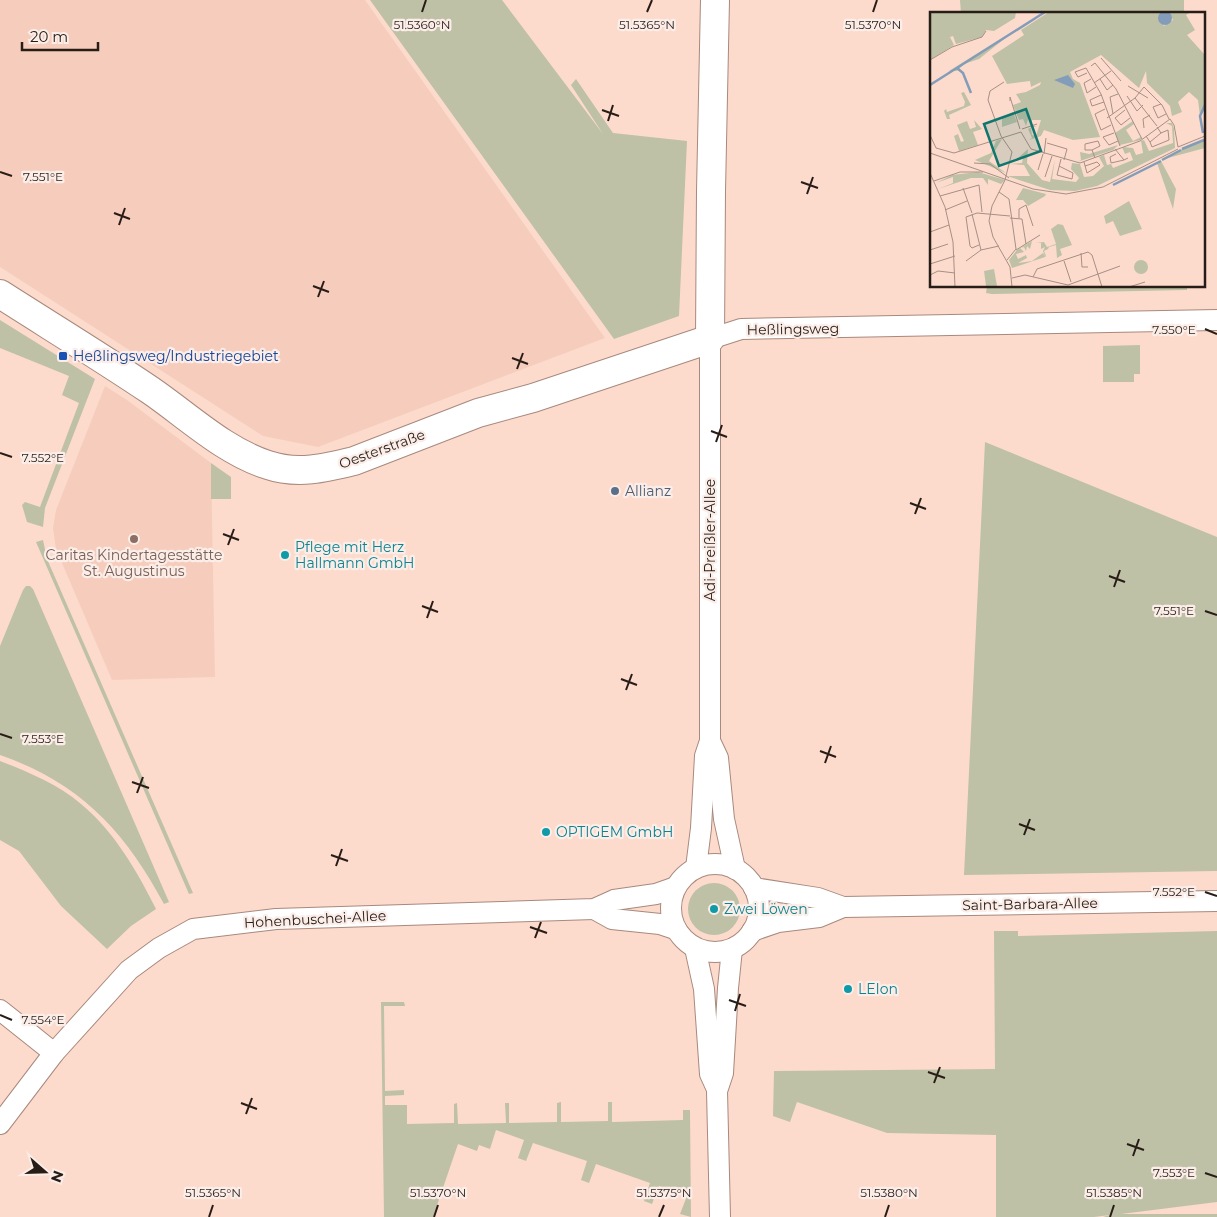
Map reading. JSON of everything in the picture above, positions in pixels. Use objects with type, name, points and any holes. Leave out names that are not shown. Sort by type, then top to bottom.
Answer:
[{"type":"street","points":[[710,339],[715,0]]},
{"type":"street","name":"Oesterstraße","points":[[0,294],[150,390],[204,430],[246,457],[270,466],[298,471],[354,461],[478,413],[533,398],[710,339]]},
{"type":"street","name":"Heßlingsweg","points":[[710,339],[741,329],[1217,320]]},
{"type":"street","name":"Adi-Preißler-Allee","points":[[696,868],[701,828],[705,756],[710,741],[710,339]]},
{"type":"street","name":"Adi-Preißler-Allee","points":[[710,741],[718,758],[724,819],[735,869]]},
{"type":"street","points":[[722,865],[735,869],[754,888],[758,899],[757,921],[752,931],[740,944],[732,949],[713,952],[695,948],[684,940],[676,929],[671,915],[671,901],[676,887],[684,876],[696,868],[722,865]]},
{"type":"street","name":"Hohenbuschei-Allee","points":[[0,1124],[54,1053],[129,970],[159,948],[193,929],[276,919],[594,909],[614,900],[656,894],[676,887]]},
{"type":"street","name":"Saint-Barbara-Allee","points":[[754,888],[818,898],[843,907],[1217,901]]},
{"type":"street","name":"Saint-Barbara-Allee","points":[[752,931],[778,922],[818,917],[843,907]]},
{"type":"street","name":"Hohenbuschei-Allee","points":[[594,909],[612,919],[660,924],[676,929]]},
{"type":"street","points":[[695,948],[704,989],[710,1074],[718,1091]]},
{"type":"street","points":[[720,1217],[718,1091],[723,1072],[732,949]]},
{"type":"street","points":[[0,1010],[54,1053]]},
{"type":"shaded area","points":[[0,0],[365,0],[605,338],[318,447],[263,436],[0,267]]},
{"type":"shaded area","name":"Caritas Kindertagesstätte St. Augustinus","points":[[105,386],[127,400],[211,463],[215,677],[112,680],[56,549],[53,528],[56,510]]},
{"type":"green space","points":[[370,0],[502,0],[603,134],[571,85],[576,79],[613,133],[687,141],[679,316],[614,339]]},
{"type":"green space","points":[[960,0],[1184,0],[1184,12],[961,12]]},
{"type":"green space","points":[[987,288],[1187,288],[1187,290],[986,293]]},
{"type":"green space","points":[[0,320],[95,379],[45,508],[43,527],[27,522],[22,505],[25,502],[40,507],[79,403],[62,395],[69,376],[0,348]]},
{"type":"green space","points":[[1140,345],[1140,374],[1134,374],[1134,382],[1103,382],[1103,346]]},
{"type":"green space","points":[[985,442],[1217,537],[1217,871],[964,875]]},
{"type":"green space","points":[[211,463],[231,477],[231,499],[211,499]]},
{"type":"green space","points":[[43,540],[47,559],[193,893],[189,894],[36,542]]},
{"type":"green space","points":[[26,586],[30,586],[33,589],[169,902],[164,904],[133,854],[116,832],[77,795],[28,766],[0,755],[0,646]]},
{"type":"green space","points":[[0,761],[53,785],[81,804],[104,826],[124,852],[141,880],[156,909],[131,926],[107,949],[61,906],[19,851],[0,840]]},
{"type":"green space","points":[[714,883],[728,887],[736,895],[740,909],[736,923],[728,931],[714,935],[700,931],[692,923],[688,909],[692,895],[700,887]]},
{"type":"green space","points":[[994,931],[1018,931],[1018,936],[1217,931],[1217,1202],[1121,1214],[1217,1214],[1217,1217],[1103,1217],[1110,1215],[1094,1217],[996,1217],[996,1135],[887,1133],[797,1102],[790,1122],[773,1116],[774,1071],[995,1069]]},
{"type":"green space","points":[[381,1002],[404,1002],[405,1006],[384,1006],[385,1091],[404,1090],[404,1095],[385,1096],[385,1105],[407,1105],[407,1124],[454,1123],[454,1104],[457,1103],[458,1124],[506,1123],[505,1103],[509,1103],[509,1123],[557,1122],[557,1103],[561,1102],[561,1122],[608,1121],[608,1102],[612,1102],[612,1122],[683,1120],[683,1110],[690,1110],[691,1217],[680,1214],[687,1196],[659,1186],[652,1204],[644,1201],[650,1183],[596,1164],[589,1183],[581,1180],[587,1161],[533,1143],[526,1161],[518,1158],[524,1140],[496,1130],[490,1149],[479,1145],[477,1151],[458,1144],[433,1217],[384,1217]]},
{"type":"place","name":"Heßlingsweg/Industriegebiet","points":[[63,356]]},
{"type":"place","name":"Allianz","points":[[615,491]]},
{"type":"place","name":"Caritas Kindertagesstätte St. Augustinus","points":[[134,539]]},
{"type":"place","name":"Pflege mit Herz Hallmann GmbH","points":[[285,555]]},
{"type":"place","name":"OPTIGEM GmbH","points":[[546,832]]},
{"type":"place","name":"Zwei Löwen","points":[[714,909]]},
{"type":"place","name":"LEIon","points":[[848,989]]}]
